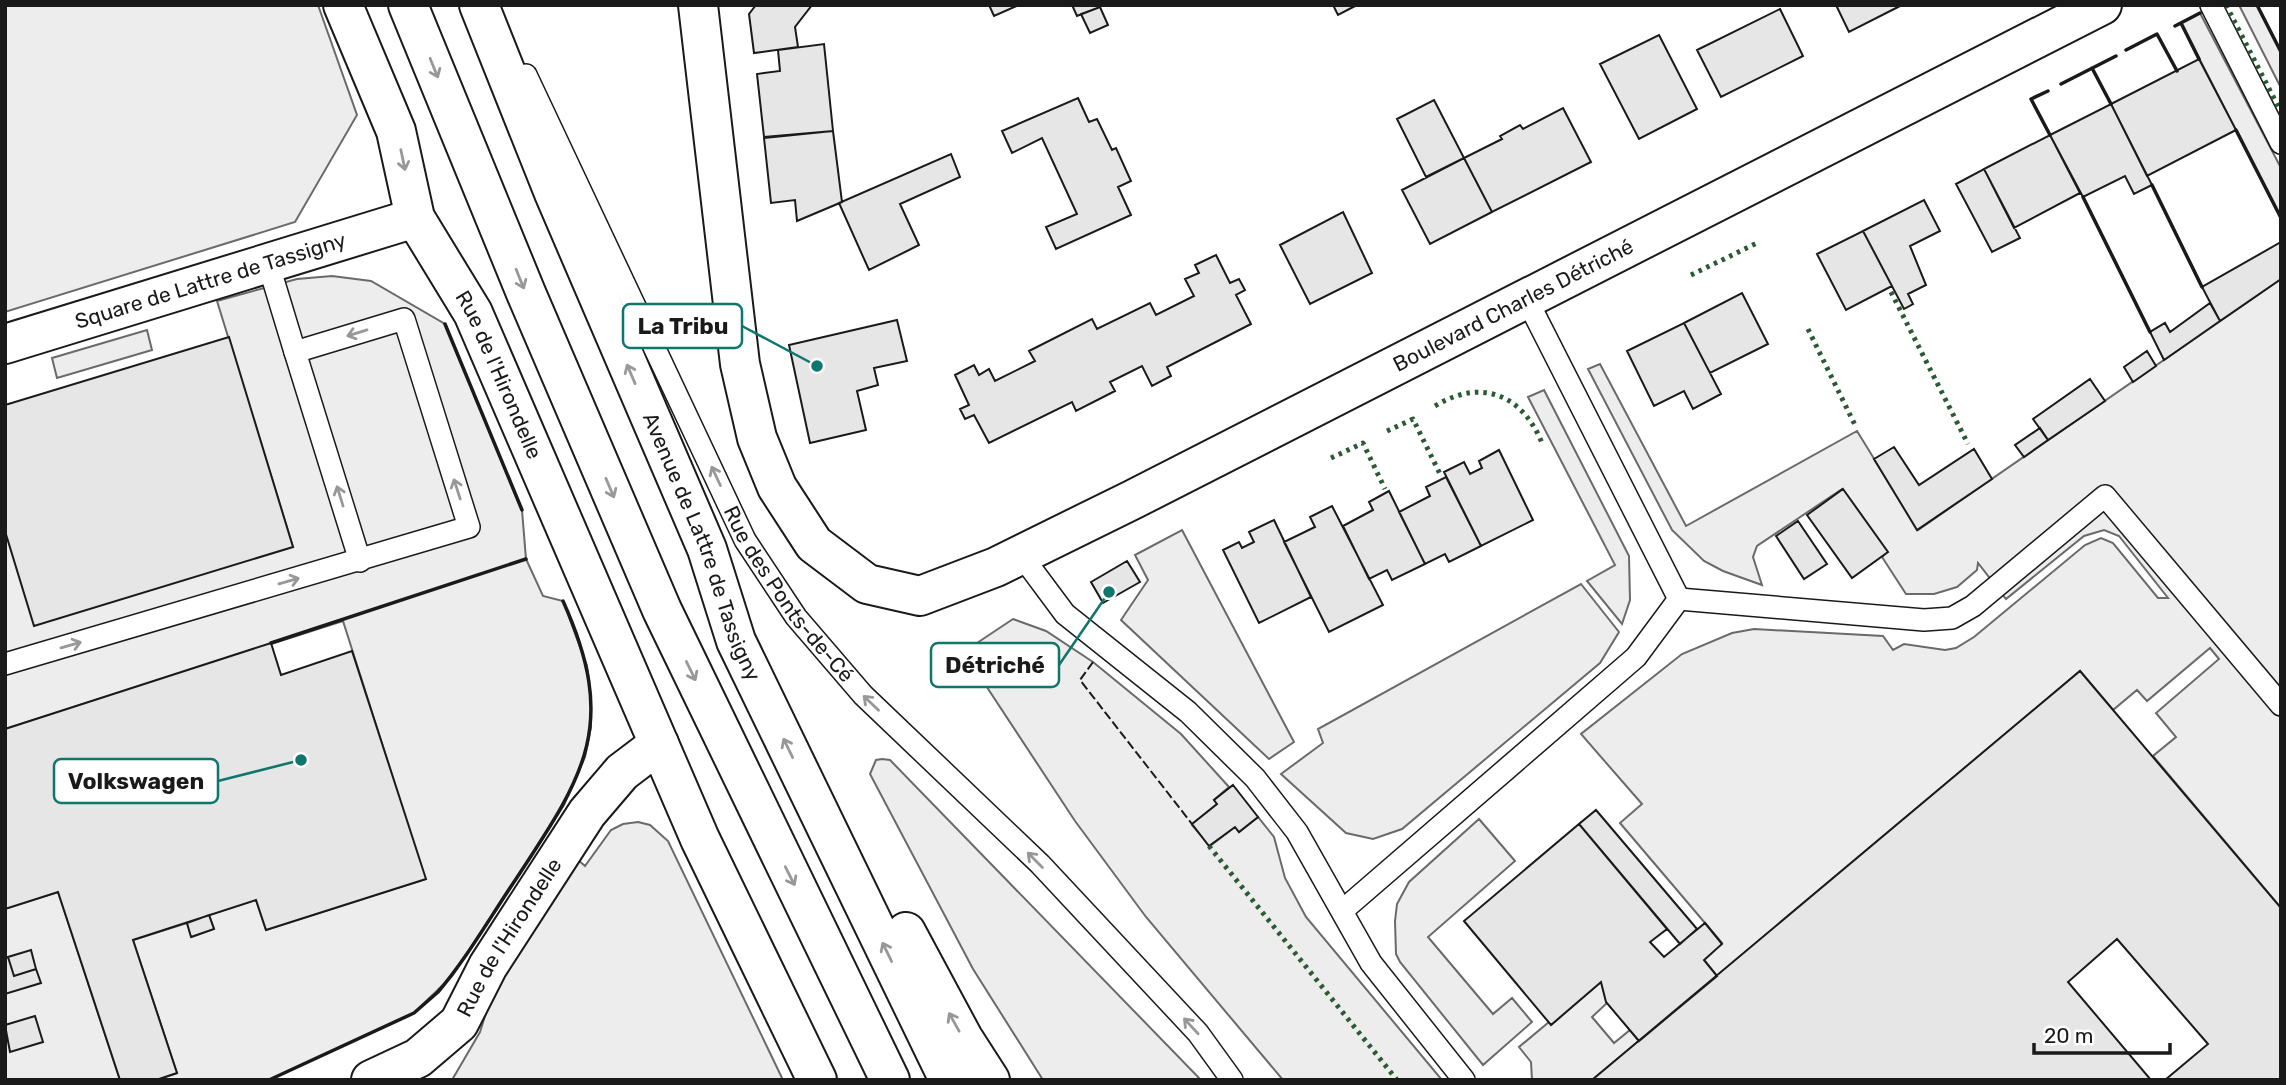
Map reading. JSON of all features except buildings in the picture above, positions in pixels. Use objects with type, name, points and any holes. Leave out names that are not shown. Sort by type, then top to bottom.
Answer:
[{"type":"street","name":"Rue de l'Hirondelle","points":[[343,5],[396,131],[415,218],[473,313],[700,839],[817,1080]]},
{"type":"street","points":[[408,5],[526,293],[662,610],[890,1080]]},
{"type":"street","name":"Avenue de Lattre de Tassigny","points":[[479,5],[554,193],[706,549],[736,642],[949,1080]]},
{"type":"street","name":"Boulevard Charles Détriché","points":[[698,5],[740,364],[757,438],[777,486],[814,544],[867,584],[920,596],[963,582],[1021,555],[1527,300],[2102,5]]},
{"type":"street","name":"Square de Lattre de Tassigny","points":[[5,344],[415,218]]},
{"type":"street","points":[[706,549],[760,632],[921,963],[990,1080]]},
{"type":"street","name":"Rue de l'Hirondelle","points":[[371,1080],[418,1058],[459,1023],[488,967],[587,813],[622,772],[659,744]]},
{"type":"lane","name":"Rue des Ponts-de-Cé","points":[[492,5],[746,540],[796,617],[863,695],[1049,874],[1198,1033],[1232,1080]]},
{"type":"lane","points":[[2211,5],[2281,142]]},
{"type":"lane","points":[[268,263],[360,561]]},
{"type":"lane","points":[[1527,300],[1679,599]]},
{"type":"lane","points":[[5,664],[469,527],[404,319],[295,352]]},
{"type":"lane","points":[[1679,599],[1931,620],[1952,618],[1973,606],[2105,496],[2281,705]]},
{"type":"lane","points":[[1021,555],[1065,614],[1188,712],[1255,778],[1297,832],[1371,963],[1464,1080]]},
{"type":"lane","points":[[1342,911],[1636,657],[1679,599]]},
{"type":"shaded area","points":[[318,5],[357,115],[295,222],[5,312],[5,6]]},
{"type":"shaded area","points":[[2239,5],[2257,5],[2281,52],[2281,88]]},
{"type":"shaded area","points":[[2200,13],[2281,168],[2281,218],[2181,23]]},
{"type":"shaded area","points":[[332,276],[371,281],[445,324],[522,510],[526,559],[543,596],[563,601],[587,666],[591,727],[585,757],[564,805],[452,976],[414,1013],[269,1080],[156,1080],[177,1073],[133,940],[187,923],[192,937],[214,929],[209,915],[256,900],[266,930],[425,879],[343,621],[5,729],[5,531],[293,547],[217,301],[297,279]]},
{"type":"shaded area","points":[[2281,279],[2281,908],[2153,756],[2176,737],[2156,713],[2219,659],[2210,648],[2147,701],[2137,690],[2113,710],[2080,671],[1717,976],[1704,960],[1722,943],[1620,823],[1642,804],[1581,734],[1682,654],[1732,633],[1754,629],[1883,636],[1893,650],[1904,644],[1945,650],[1956,648],[1974,637],[2085,545],[2101,538],[2113,543],[2158,598],[2168,598],[2119,536],[2104,530],[2084,536],[2006,599],[1978,563],[1977,570],[1957,587],[1934,594],[1906,594],[1882,557],[1887,552],[1842,489],[1757,546],[1753,557],[1762,585],[1723,571],[1704,561],[1672,530],[1588,369],[1600,364],[1686,526],[1857,431],[1918,530]]},
{"type":"shaded area","points":[[147,330],[152,350],[57,378],[52,358]]},
{"type":"shaded area","points":[[1544,390],[1629,556],[1630,600],[1622,624],[1587,581],[1615,565],[1528,397]]},
{"type":"shaded area","points":[[1182,530],[1294,742],[1269,759],[1121,620],[1148,580],[1135,555]]},
{"type":"shaded area","points":[[1581,584],[1619,632],[1600,663],[1402,829],[1373,839],[1346,833],[1281,774],[1323,743],[1318,729]]},
{"type":"shaded area","points":[[1013,619],[1046,631],[1093,662],[1181,734],[1229,787],[1214,800],[1217,804],[1192,825],[1210,846],[1235,827],[1239,832],[1258,817],[1274,837],[1285,878],[1306,917],[1442,1080],[1283,1080],[1146,917],[1075,821],[973,666],[965,651]]},
{"type":"shaded area","points":[[876,760],[890,760],[1201,1080],[1043,1080],[973,969],[870,774]]},
{"type":"shaded area","points":[[1479,819],[1515,861],[1428,937],[1493,1014],[1512,998],[1532,1022],[1483,1065],[1400,962],[1396,954],[1395,921],[1397,904],[1409,882]]},
{"type":"shaded area","points":[[638,822],[650,825],[668,841],[783,1080],[452,1080],[480,1032],[495,984],[576,858],[585,866],[611,830],[623,824]]},
{"type":"shaded area","points":[[58,892],[120,1080],[5,1080],[5,909]]},
{"type":"shaded area","points":[[1601,982],[1607,1003],[1592,1017],[1614,1043],[1630,1030],[1639,1041],[1592,1080],[1532,1080],[1531,1062],[1519,1047],[1549,1022],[1552,1024]]},
{"type":"hedge","points":[[2226,5],[2281,112]]},
{"type":"hedge","points":[[1691,275],[1757,243]]},
{"type":"hedge","points":[[1891,292],[1968,444]]},
{"type":"hedge","points":[[1808,329],[1855,425]]},
{"type":"hedge","points":[[1435,406],[1468,393],[1484,392],[1498,396],[1511,402],[1523,413],[1534,426],[1542,443]]},
{"type":"hedge","points":[[1387,431],[1413,419],[1441,476]]},
{"type":"hedge","points":[[1331,458],[1363,443],[1385,489]]},
{"type":"hedge","points":[[1209,846],[1397,1080]]},
{"type":"fence","points":[[1093,662],[1080,680],[1192,824]]},
{"type":"wall","points":[[2257,5],[2281,52]]},
{"type":"wall","points":[[2175,26],[2200,13]]},
{"type":"wall","points":[[2181,23],[2199,59]]},
{"type":"wall","points":[[2126,50],[2157,34],[2177,71]]},
{"type":"wall","points":[[2061,84],[2116,56]]},
{"type":"wall","points":[[2092,68],[2111,104]]},
{"type":"wall","points":[[2048,91],[2031,99],[2050,135]]},
{"type":"wall","points":[[2236,130],[2281,218]]},
{"type":"wall","points":[[2152,185],[2202,287]]},
{"type":"wall","points":[[2083,197],[2150,332]]},
{"type":"wall","points":[[445,324],[522,510]]},
{"type":"wall","points":[[271,643],[526,559]]},
{"type":"wall","points":[[269,1080],[414,1013],[438,992],[459,966],[559,812],[575,780],[586,749],[591,718],[589,683],[580,645],[563,601]]},
{"type":"place","name":"La Tribu","points":[[817,366]]},
{"type":"place","name":"Détriché","points":[[1109,592]]},
{"type":"place","name":"Volkswagen","points":[[301,760]]}]
